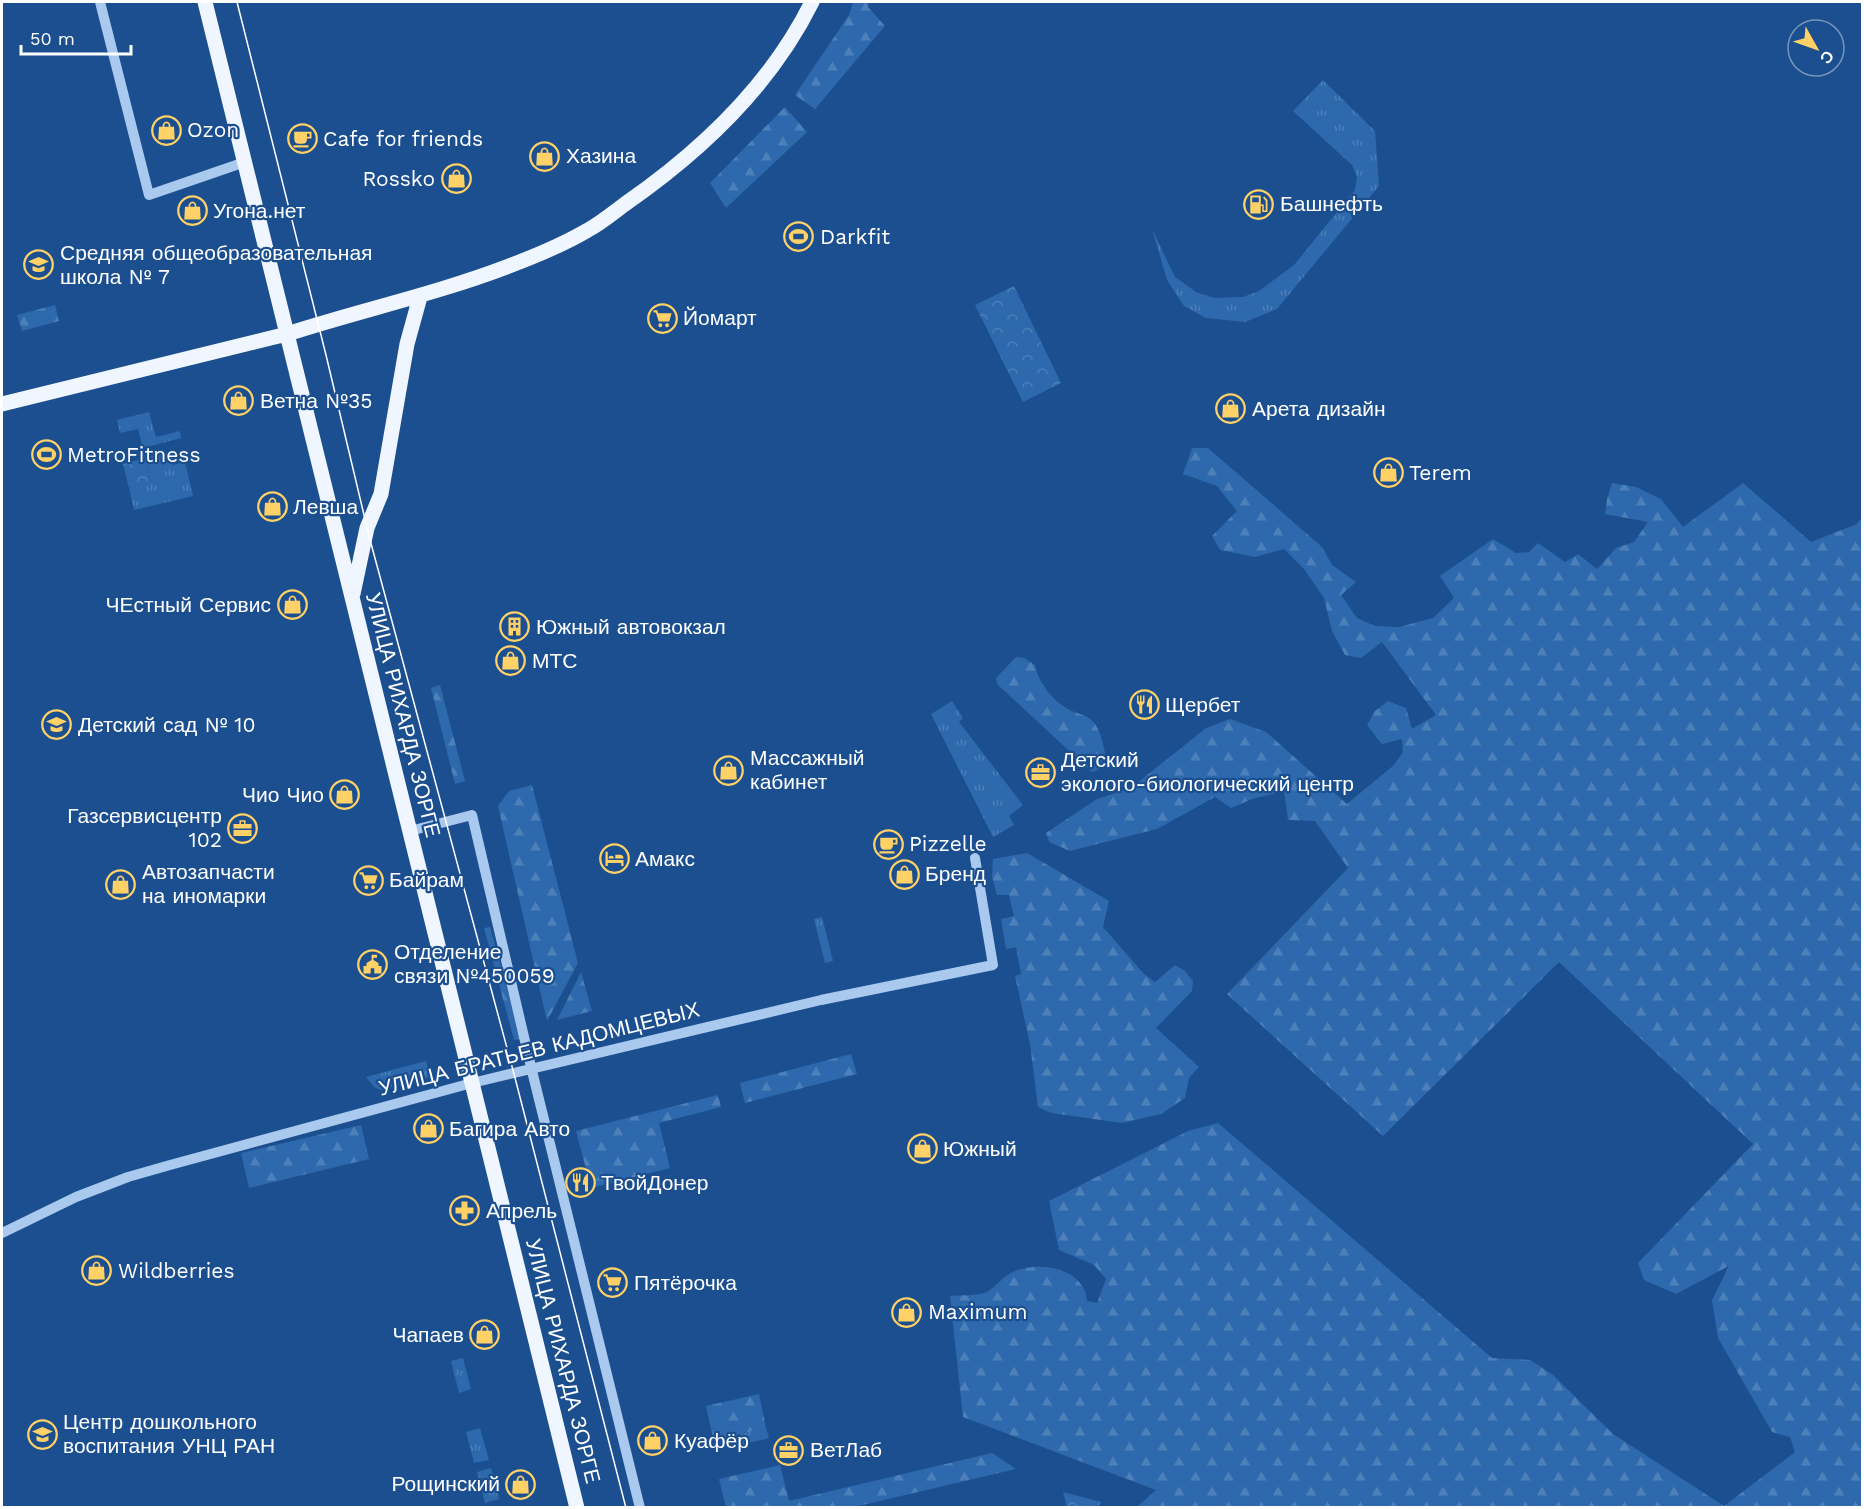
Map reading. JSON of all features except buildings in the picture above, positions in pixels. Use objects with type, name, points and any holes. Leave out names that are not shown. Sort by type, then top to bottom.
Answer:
[{"type":"main road","name":"УЛИЦА РИХАРДА ЗОРГЕ","points":[[205,2],[577,1508]]},
{"type":"main road","points":[[2,404],[287,334],[330,320],[420,297],[511,266],[588,231],[660,180],[714,132],[762,79],[812,2]]},
{"type":"main road","points":[[352,598],[367,528],[381,494],[407,344],[420,297]]},
{"type":"street","points":[[100,2],[149,195],[245,162]]},
{"type":"street","points":[[410,831],[472,815],[532,1071],[640,1508]]},
{"type":"street","name":"УЛИЦА БРАТЬЕВ КАДОМЦЕВЫХ","points":[[2,1233],[76,1197],[128,1177],[472,1083],[532,1071],[821,1000],[993,965],[975,858]]},
{"type":"green space","points":[[853,2],[869,2],[868,7],[885,26],[815,109],[795,95],[849,15]]},
{"type":"green space","points":[[1323,80],[1375,131],[1379,186],[1277,309],[1245,322],[1206,318],[1184,306],[1167,280],[1152,229],[1175,277],[1196,292],[1214,298],[1243,297],[1259,291],[1294,265],[1355,190],[1357,177],[1352,165],[1293,111]]},
{"type":"green space","points":[[785,107],[807,132],[726,208],[710,183]]},
{"type":"green space","points":[[1014,286],[1061,383],[1023,402],[975,305]]},
{"type":"green space","points":[[55,305],[59,321],[22,331],[17,315]]},
{"type":"green space","points":[[149,412],[156,437],[180,431],[181,438],[143,448],[138,429],[120,433],[117,420]]},
{"type":"green space","points":[[1192,448],[1208,448],[1322,547],[1332,565],[1356,582],[1341,595],[1357,618],[1375,626],[1399,627],[1433,618],[1454,598],[1440,576],[1493,539],[1516,553],[1529,552],[1538,543],[1565,562],[1578,554],[1597,569],[1616,548],[1634,542],[1648,522],[1605,514],[1612,483],[1636,487],[1661,499],[1683,527],[1743,483],[1811,542],[1857,524],[1862,517],[1862,1507],[1137,1507],[1156,1490],[963,1417],[950,1296],[987,1292],[1013,1272],[1023,1268],[1047,1267],[1069,1274],[1084,1290],[1087,1301],[1097,1303],[1106,1279],[1094,1265],[1059,1250],[1049,1201],[1188,1131],[1218,1123],[1492,1358],[1530,1360],[1552,1374],[1613,1434],[1724,1506],[1795,1452],[1790,1437],[1772,1432],[1718,1338],[1712,1300],[1729,1266],[1676,1294],[1644,1280],[1638,1263],[1753,1144],[1559,962],[1383,1136],[1227,994],[1348,868],[1315,821],[1288,820],[1284,791],[1252,799],[1231,808],[1215,797],[1157,829],[1070,851],[1049,842],[1046,833],[1097,799],[1131,788],[1206,728],[1230,719],[1266,732],[1347,804],[1394,765],[1403,752],[1402,739],[1382,744],[1367,725],[1375,711],[1388,701],[1406,708],[1412,729],[1436,715],[1382,642],[1361,658],[1345,655],[1332,631],[1324,598],[1304,569],[1284,549],[1255,557],[1220,550],[1212,536],[1237,511],[1217,486],[1183,474]]},
{"type":"green space","points":[[170,452],[173,465],[185,462],[193,496],[134,510],[129,488],[151,482],[145,458]]},
{"type":"green space","points":[[145,458],[151,483],[129,488],[123,464]]},
{"type":"green space","points":[[1016,657],[1024,658],[1035,665],[1043,684],[1057,701],[1068,709],[1088,717],[1095,724],[1107,761],[1100,769],[1092,772],[997,684],[996,678]]},
{"type":"green space","points":[[440,685],[465,781],[455,784],[431,688]]},
{"type":"green space","points":[[952,701],[963,718],[959,722],[1023,805],[1009,816],[1014,825],[993,837],[931,714]]},
{"type":"green space","points":[[532,785],[578,963],[547,1021],[498,806],[509,791]]},
{"type":"green space","points":[[1027,853],[1109,901],[1103,927],[1144,974],[1155,982],[1175,965],[1185,971],[1193,981],[1192,991],[1156,1028],[1199,1067],[1189,1078],[1185,1098],[1161,1114],[1122,1123],[1051,1113],[1038,1107],[1030,1044],[1015,976],[1021,974],[1016,947],[1006,949],[1001,919],[1014,916],[1009,895],[997,895],[992,877],[993,859]]},
{"type":"green space","points":[[822,917],[833,961],[825,963],[814,919]]},
{"type":"green space","points":[[490,927],[521,1039],[514,1040],[484,928]]},
{"type":"green space","points":[[581,972],[592,1011],[557,1020]]},
{"type":"green space","points":[[851,1054],[857,1074],[745,1103],[740,1083]]},
{"type":"green space","points":[[426,1061],[430,1077],[381,1090],[374,1087],[366,1077]]},
{"type":"green space","points":[[718,1095],[721,1107],[659,1123],[670,1168],[591,1188],[576,1131]]},
{"type":"green space","points":[[361,1125],[369,1159],[249,1188],[241,1153]]},
{"type":"green space","points":[[463,1358],[471,1389],[459,1393],[451,1361]]},
{"type":"green space","points":[[759,1394],[766,1428],[736,1435],[734,1424],[711,1429],[706,1406]]},
{"type":"green space","points":[[734,1424],[737,1435],[766,1428],[769,1438],[716,1451],[711,1429]]},
{"type":"green space","points":[[480,1428],[489,1460],[474,1463],[466,1432]]},
{"type":"green space","points":[[992,1453],[1016,1469],[854,1507],[726,1507],[719,1479],[780,1465],[789,1501]]},
{"type":"green space","points":[[491,1468],[499,1499],[485,1503],[477,1472]]},
{"type":"green space","points":[[1063,1492],[1101,1502],[1098,1507],[1067,1507]]},
{"type":"tram line","points":[[237,2],[369,536],[514,1074],[626,1508]]},
{"type":"place","name":"Ozon","points":[[166,130]]},
{"type":"place","name":"Cafe for friends","points":[[302,139]]},
{"type":"place","name":"Хазина","points":[[545,156]]},
{"type":"place","name":"Rossko","points":[[456,179]]},
{"type":"place","name":"Башнефть","points":[[1259,204]]},
{"type":"place","name":"Угона.нет","points":[[192,211]]},
{"type":"place","name":"Darkfit","points":[[799,237]]},
{"type":"place","name":"Средняя общеобразовательная школа № 7","points":[[39,265]]},
{"type":"place","name":"Йомарт","points":[[662,318]]},
{"type":"place","name":"Ветна №35","points":[[239,401]]},
{"type":"place","name":"Арета дизайн","points":[[1231,409]]},
{"type":"place","name":"MetroFitness","points":[[46,455]]},
{"type":"place","name":"Terem","points":[[1388,473]]},
{"type":"place","name":"Левша","points":[[272,507]]},
{"type":"place","name":"ЧЕстный Сервис","points":[[292,605]]},
{"type":"place","name":"Южный автовокзал","points":[[515,627]]},
{"type":"place","name":"МТС","points":[[511,661]]},
{"type":"place","name":"Щербет","points":[[1144,705]]},
{"type":"place","name":"Детский сад № 10","points":[[57,725]]},
{"type":"place","name":"Массажный кабинет","points":[[729,770]]},
{"type":"place","name":"Детский эколого-биологический центр","points":[[1040,772]]},
{"type":"place","name":"Чио Чио","points":[[345,795]]},
{"type":"place","name":"Газсервисцентр 102","points":[[243,828]]},
{"type":"place","name":"Pizzelle","points":[[888,844]]},
{"type":"place","name":"Амакс","points":[[614,859]]},
{"type":"place","name":"Бренд","points":[[904,874]]},
{"type":"place","name":"Байрам","points":[[368,880]]},
{"type":"place","name":"Автозапчасти на иномарки","points":[[121,884]]},
{"type":"place","name":"Отделение связи №450059","points":[[373,964]]},
{"type":"place","name":"Багира Авто","points":[[428,1129]]},
{"type":"place","name":"Южный","points":[[922,1149]]},
{"type":"place","name":"ТвойДонер","points":[[580,1183]]},
{"type":"place","name":"Апрель","points":[[465,1211]]},
{"type":"place","name":"Wildberries","points":[[97,1271]]},
{"type":"place","name":"Пятёрочка","points":[[613,1283]]},
{"type":"place","name":"Maximum","points":[[907,1312]]},
{"type":"place","name":"Чапаев","points":[[485,1335]]},
{"type":"place","name":"Центр дошкольного воспитания УНЦ РАН","points":[[42,1434]]},
{"type":"place","name":"Куафёр","points":[[653,1441]]},
{"type":"place","name":"ВетЛаб","points":[[789,1450]]},
{"type":"place","name":"Рощинский","points":[[521,1484]]}]
